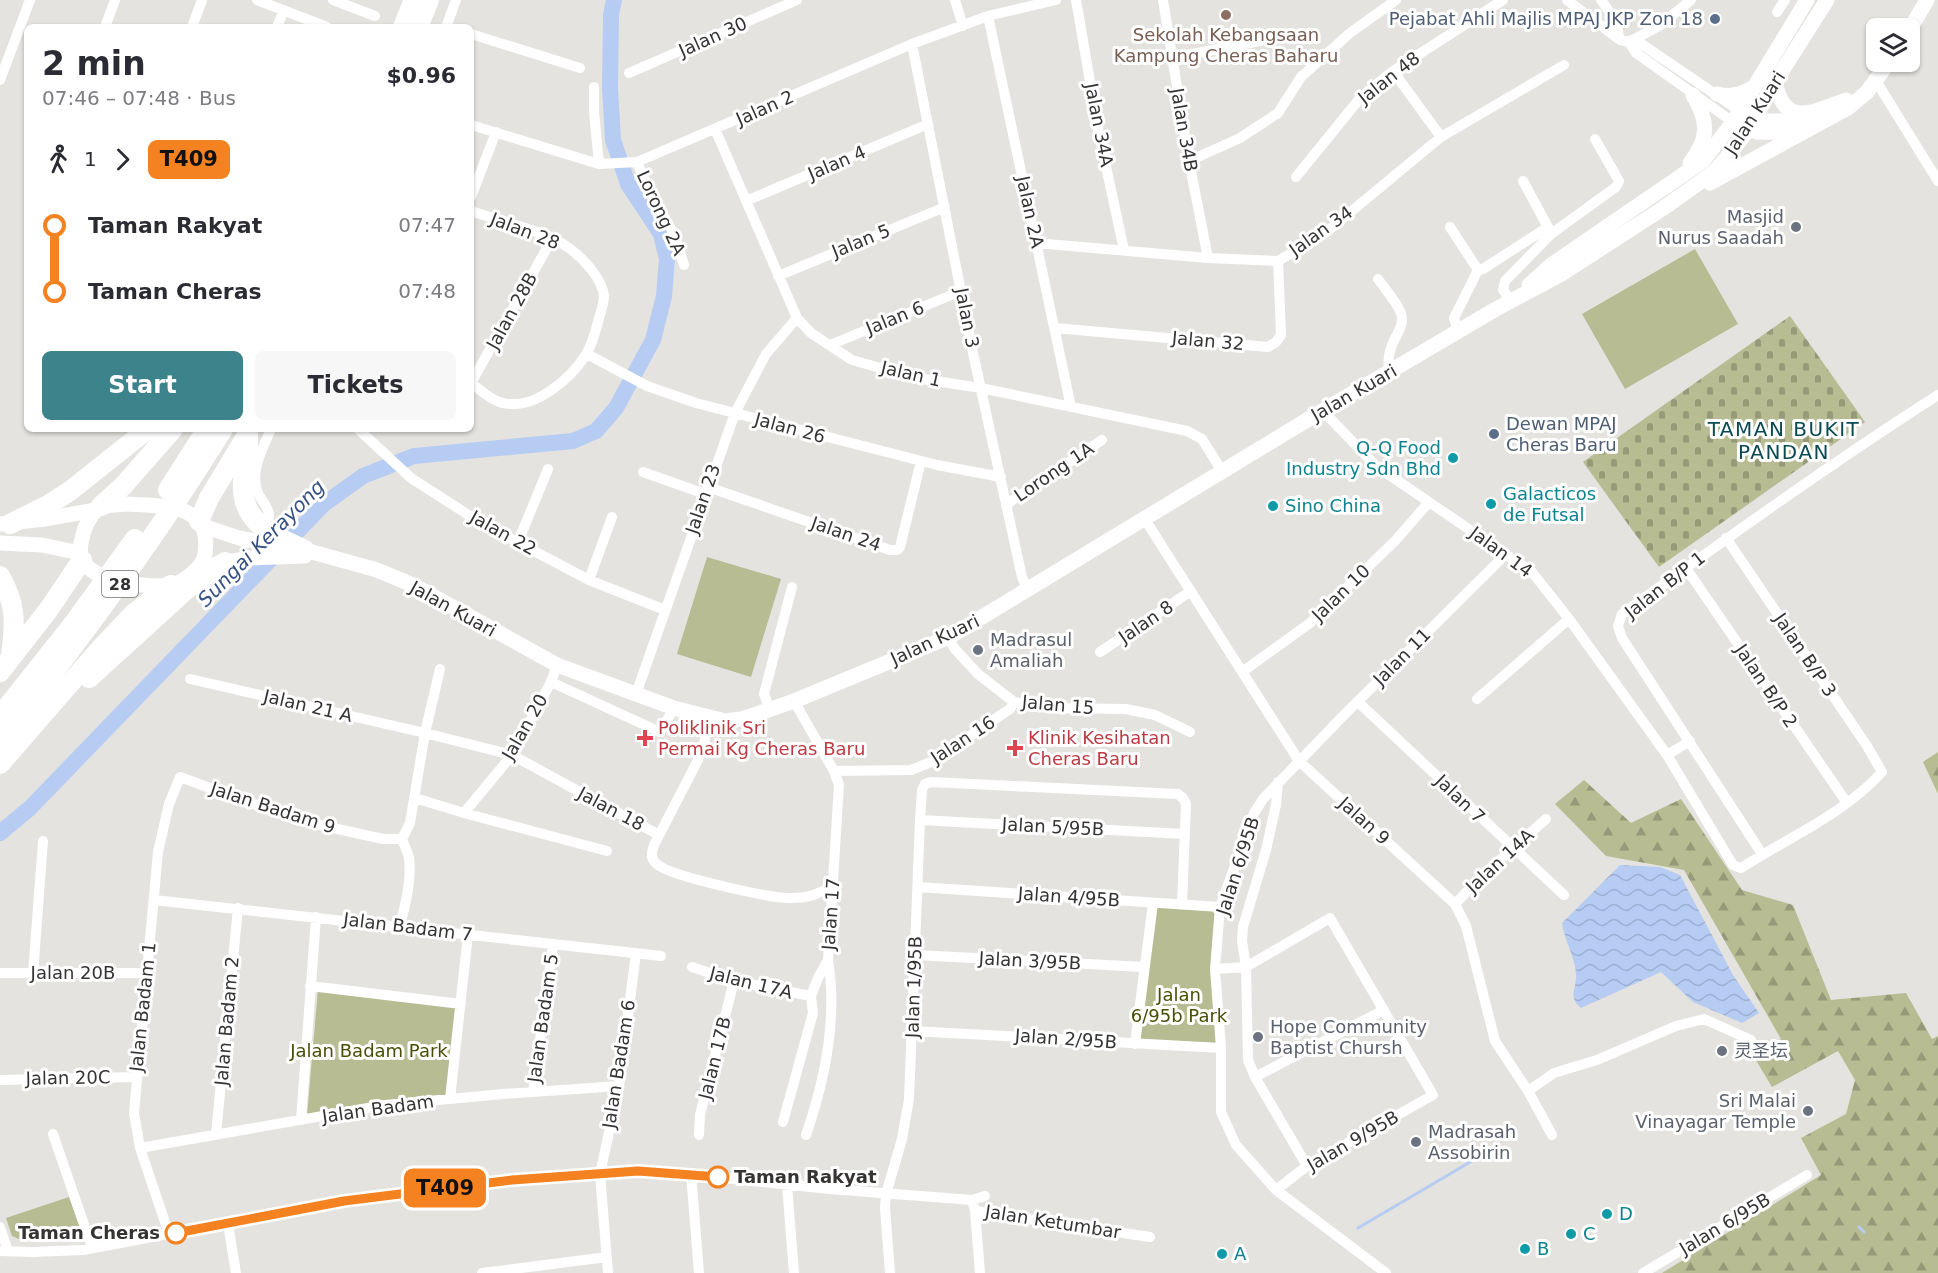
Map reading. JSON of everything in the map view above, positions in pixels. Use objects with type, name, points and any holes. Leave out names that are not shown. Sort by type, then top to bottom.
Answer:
[{"type":"highway","points":[[404,24],[414,0]]},
{"type":"highway","points":[[419,24],[429,0]]},
{"type":"highway","points":[[5,524],[70,491],[144,432]]},
{"type":"highway","points":[[99,508],[123,486],[170,432]]},
{"type":"highway","name":"28","points":[[2,729],[173,484],[205,432]]},
{"type":"highway","name":"28","points":[[2,729],[86,631],[180,497],[222,432]]},
{"type":"highway","points":[[250,432],[243,484],[245,502],[251,515],[269,536],[311,552]]},
{"type":"highway","points":[[201,524],[209,498],[250,432]]},
{"type":"highway","points":[[5,664],[49,609],[81,556]]},
{"type":"highway","points":[[40,717],[82,685],[189,587],[225,562]]},
{"type":"highway","points":[[0,576],[11,598],[14,613],[5,664]]},
{"type":"highway","points":[[0,764],[133,614],[171,585]]},
{"type":"street","points":[[0,80],[30,0]]},
{"type":"street","points":[[106,24],[115,0]]},
{"type":"street","points":[[193,24],[202,0]]},
{"type":"street","points":[[257,0],[319,24]]},
{"type":"street","points":[[333,0],[375,16]]},
{"type":"street","points":[[448,24],[456,0]]},
{"type":"street","name":"Jalan 30","points":[[629,73],[797,0]]},
{"type":"street","points":[[955,0],[963,26]]},
{"type":"street","name":"Jalan 2","points":[[474,126],[603,165],[634,162],[912,44],[988,16],[1056,0]]},
{"type":"street","name":"Jalan 34A","points":[[1076,0],[1099,134],[1124,250]]},
{"type":"street","name":"Jalan 34B","points":[[1163,0],[1171,58],[1208,258]]},
{"type":"street","points":[[1189,161],[1240,138],[1278,113],[1301,77],[1350,33],[1396,0]]},
{"type":"street","name":"Jalan 48","points":[[1296,177],[1361,97],[1393,71],[1503,0]]},
{"type":"street","points":[[1567,0],[1693,95],[1751,124],[1782,134],[1804,133]]},
{"type":"street","points":[[1600,0],[1615,20],[1624,41]]},
{"type":"street","points":[[1624,41],[1659,26],[1691,0]]},
{"type":"street","points":[[1777,12],[1785,0]]},
{"type":"street","name":"Jalan Kuari","points":[[1511,301],[1551,265],[1703,161],[1736,117],[1807,0]]},
{"type":"street","name":"Jalan Kuari","points":[[196,570],[250,558],[284,557],[311,552],[377,570],[415,586],[557,665],[674,708],[725,721],[741,719],[770,710],[949,637],[1323,411],[1511,301],[1560,275],[1713,174],[1751,124],[1827,0]]},
{"type":"street","points":[[1917,18],[1928,0]]},
{"type":"street","points":[[279,24],[284,10]]},
{"type":"street","name":"Jalan 2A","points":[[988,16],[1071,407]]},
{"type":"street","points":[[474,35],[580,68]]},
{"type":"street","points":[[1171,58],[1260,41]]},
{"type":"street","points":[[1624,41],[1643,45],[1725,97],[1734,96],[1754,87]]},
{"type":"street","name":"Jalan 3","points":[[912,44],[981,388],[1022,577],[1028,591]]},
{"type":"street","name":"Jalan 34","points":[[1036,243],[1208,258],[1278,261],[1324,234],[1441,137],[1564,65]]},
{"type":"street","points":[[1393,71],[1441,137]]},
{"type":"street","points":[[1693,187],[1708,184],[1827,121],[1858,100],[1882,72]]},
{"type":"street","points":[[1876,81],[1938,181]]},
{"type":"street","points":[[1775,82],[1782,103],[1788,110],[1796,113],[1820,111],[1845,100],[1858,100]]},
{"type":"street","points":[[594,87],[594,112],[603,165]]},
{"type":"street","points":[[1717,94],[1736,117]]},
{"type":"street","points":[[1675,181],[1704,141],[1704,118],[1693,95]]},
{"type":"street","points":[[1751,124],[1827,121]]},
{"type":"street","name":"Jalan 4","points":[[746,201],[927,124]]},
{"type":"street","name":"Jalan 1","points":[[715,129],[797,318],[811,333],[852,360],[916,378],[981,388],[1187,431],[1202,439],[1222,471]]},
{"type":"street","points":[[474,189],[496,132]]},
{"type":"street","points":[[1458,332],[1454,318],[1478,270],[1550,230],[1616,187],[1619,181],[1595,139]]},
{"type":"street","name":"Lorong 2A","points":[[634,162],[675,236],[684,265]]},
{"type":"street","points":[[1523,181],[1550,230]]},
{"type":"street","name":"Jalan 5","points":[[778,276],[945,207]]},
{"type":"street","name":"Jalan 28","points":[[474,212],[552,239],[569,248],[598,279],[602,289],[603,304],[587,354],[579,365],[552,390],[542,396],[513,405],[492,399],[474,385]]},
{"type":"street","points":[[1450,227],[1478,270]]},
{"type":"street","points":[[1511,301],[1503,290],[1505,281],[1550,230]]},
{"type":"street","name":"Jalan 28B","points":[[474,378],[552,239]]},
{"type":"street","name":"Jalan 32","points":[[1055,328],[1268,347],[1281,335],[1278,261]]},
{"type":"street","points":[[1378,279],[1400,312],[1402,320],[1400,330],[1391,345],[1388,359],[1389,372]]},
{"type":"street","name":"Jalan 6","points":[[830,345],[961,291]]},
{"type":"street","name":"Jalan 23","points":[[636,694],[735,413],[766,354],[797,318]]},
{"type":"street","name":"Jalan 26","points":[[587,354],[647,386],[735,413],[921,461],[1001,477]]},
{"type":"street","name":"Jalan B/P 1","points":[[1762,854],[1622,638],[1618,626],[1622,614],[1725,538],[1870,438],[1938,395]]},
{"type":"street","name":"Jalan 14","points":[[1323,411],[1376,466],[1532,572],[1569,619],[1667,755],[1734,865],[1740,868],[1762,854]]},
{"type":"street","points":[[201,524],[239,538],[269,536],[270,512],[258,493],[256,471],[259,457],[270,432]]},
{"type":"street","name":"Jalan 22","points":[[361,432],[411,478],[481,523],[590,580],[665,610]]},
{"type":"street","name":"Lorong 1A","points":[[1007,504],[1102,440]]},
{"type":"street","name":"Jalan 24","points":[[707,490],[890,550],[897,550],[900,547],[921,461]]},
{"type":"street","points":[[518,542],[548,469]]},
{"type":"street","points":[[643,472],[707,490]]},
{"type":"street","name":"Jalan 10","points":[[1242,672],[1310,623],[1395,541],[1429,502]]},
{"type":"street","points":[[5,524],[99,508],[128,504],[173,508],[194,515],[201,524],[206,548],[204,559],[196,570],[171,585],[111,580],[95,574],[87,568],[81,556],[82,536],[99,508]]},
{"type":"street","points":[[590,580],[612,517]]},
{"type":"street","name":"Jalan 9","points":[[1144,518],[1299,761],[1455,904],[1466,926],[1495,1041],[1528,1091],[1552,1135]]},
{"type":"street","name":"Jalan B/P 3","points":[[1725,538],[1867,746],[1882,772],[1847,803]]},
{"type":"street","points":[[0,543],[42,545],[81,556]]},
{"type":"street","name":"Jalan 11","points":[[1299,761],[1506,554]]},
{"type":"street","name":"Jalan B/P 2","points":[[1686,568],[1847,803]]},
{"type":"street","points":[[770,710],[764,694],[792,587]]},
{"type":"street","name":"Jalan 8","points":[[1100,652],[1191,591]]},
{"type":"street","points":[[1477,699],[1569,619]]},
{"type":"street","name":"Jalan 15","points":[[949,637],[954,648],[978,674],[1014,702],[1049,708],[1126,710],[1155,715],[1190,732]]},
{"type":"street","name":"Jalan 20","points":[[464,813],[512,755],[551,682],[557,665]]},
{"type":"street","points":[[400,926],[408,894],[409,856],[402,839],[410,823],[425,733],[440,669]]},
{"type":"street","name":"Jalan 21 A","points":[[190,679],[425,733]]},
{"type":"street","points":[[551,682],[660,732],[674,708]]},
{"type":"street","name":"Jalan 17","points":[[794,701],[834,771],[839,785],[828,960],[831,980],[830,1024],[823,1081],[806,1135]]},
{"type":"street","name":"Jalan 16","points":[[834,771],[911,770],[931,762],[1011,709],[1014,702]]},
{"type":"street","name":"Jalan 7","points":[[1358,702],[1512,849],[1564,895]]},
{"type":"street","points":[[659,835],[698,760],[704,745],[708,717]]},
{"type":"street","name":"Jalan 18","points":[[425,733],[512,755],[659,835],[651,853],[652,860],[659,867],[710,883],[790,899],[816,896],[834,884]]},
{"type":"street","points":[[1667,755],[1690,741]]},
{"type":"street","name":"Jalan 6/95B","points":[[1299,761],[1278,782],[1254,813],[1220,907],[1215,969],[1221,1048],[1221,1112],[1236,1145],[1276,1190],[1386,1273]]},
{"type":"street","name":"Jalan Badam 9","points":[[180,777],[297,820],[383,839],[402,839]]},
{"type":"street","name":"Jalan Badam 1","points":[[169,1234],[140,1148],[134,1113],[158,852],[169,804],[180,777]]},
{"type":"street","name":"Jalan 1/95B","points":[[890,1273],[886,1194],[907,1117],[916,955],[920,820],[922,790],[925,784],[931,782],[1178,794],[1186,804],[1185,834]]},
{"type":"street","points":[[1278,782],[1276,804],[1266,850],[1243,927],[1248,1060],[1307,1166]]},
{"type":"street","points":[[415,798],[607,851]]},
{"type":"street","points":[[1762,854],[1812,828],[1847,803]]},
{"type":"street","name":"Jalan 14A","points":[[1455,904],[1484,874],[1546,819]]},
{"type":"street","name":"Jalan 5/95B","points":[[920,820],[1185,834]]},
{"type":"street","points":[[1182,905],[1185,834]]},
{"type":"street","points":[[33,974],[43,841]]},
{"type":"street","name":"Jalan 4/95B","points":[[918,887],[1220,907]]},
{"type":"street","name":"Jalan Badam 7","points":[[154,900],[661,956]]},
{"type":"street","points":[[1135,1044],[1153,903]]},
{"type":"street","name":"Jalan Badam 2","points":[[216,1134],[238,908]]},
{"type":"street","points":[[301,1120],[316,917]]},
{"type":"street","points":[[1215,969],[1246,967],[1330,918],[1384,1010],[1256,1077]]},
{"type":"street","points":[[450,1099],[468,934]]},
{"type":"street","name":"Jalan Badam 5","points":[[533,1092],[553,944]]},
{"type":"street","name":"Jalan Badam 6","points":[[608,1273],[600,1174],[619,1086],[636,953]]},
{"type":"street","name":"Jalan 3/95B","points":[[916,955],[1144,967]]},
{"type":"street","points":[[783,1122],[813,1013],[812,996],[818,978],[828,960]]},
{"type":"street","name":"Jalan 17A","points":[[692,967],[734,981],[812,996]]},
{"type":"street","name":"Jalan 20B","points":[[0,973],[147,973]]},
{"type":"street","name":"Jalan 17B","points":[[699,1135],[700,1115],[734,981]]},
{"type":"street","points":[[310,986],[460,1004]]},
{"type":"street","name":"Jalan 9/95B","points":[[1276,1190],[1307,1166],[1433,1095],[1384,1010]]},
{"type":"street","points":[[1528,1091],[1554,1073],[1597,1060],[1676,1026],[1704,1019],[1751,1040]]},
{"type":"street","name":"Jalan 2/95B","points":[[912,1031],[1221,1048]]},
{"type":"street","name":"Jalan 20C","points":[[0,1080],[136,1077]]},
{"type":"street","name":"Jalan Badam","points":[[140,1148],[385,1106],[619,1086]]},
{"type":"street","points":[[52,1134],[92,1248]]},
{"type":"street","name":"Jalan Ketumbar","points":[[4,1251],[33,1252],[92,1248],[396,1193],[512,1180],[638,1171],[691,1174],[974,1205],[1150,1237]]},
{"type":"street","points":[[691,1174],[699,1273]]},
{"type":"street","name":"Jalan 6/95B","points":[[1643,1273],[1807,1175]]},
{"type":"street","points":[[787,1185],[794,1273]]},
{"type":"street","points":[[980,1273],[974,1205],[985,1196]]},
{"type":"street","points":[[228,1224],[236,1273]]},
{"type":"street","points":[[0,1227],[4,1251]]},
{"type":"street","points":[[482,1273],[528,1270],[607,1257]]},
{"type":"green space","points":[[1695,249],[1738,324],[1625,389],[1582,314]]},
{"type":"green space","points":[[1790,316],[1865,422],[1659,567],[1583,462]]},
{"type":"green space","points":[[707,557],[781,579],[751,677],[677,654]]},
{"type":"green space","points":[[1938,752],[1938,794],[1923,762]]},
{"type":"green space","points":[[1584,780],[1631,823],[1681,799],[1742,890],[1793,905],[1831,1000],[1906,993],[1932,1039],[1938,1036],[1938,1273],[1662,1273],[1821,1175],[1801,1138],[1846,1114],[1855,1080],[1838,1051],[1772,1087],[1754,1057],[1781,1039],[1684,870],[1606,856],[1555,804]]},
{"type":"green space","name":"Jalan 6/95b Park","points":[[1153,903],[1220,907],[1221,1048],[1135,1044]]},
{"type":"green space","name":"Jalan Badam Park","points":[[318,989],[461,1004],[450,1099],[307,1116]]},
{"type":"green space","points":[[69,1197],[83,1236],[19,1239],[12,1236],[6,1218]]},
{"type":"water","points":[[1620,865],[1660,867],[1680,875],[1733,975],[1759,1013],[1742,1023],[1693,1002],[1661,972],[1581,1008],[1574,999],[1575,967],[1562,923]]},
{"type":"waterway","name":"Sungai Kerayong","points":[[0,833],[30,808],[324,504],[363,476],[414,456],[573,441],[596,431],[616,408],[653,340],[664,296],[667,259],[661,234],[628,184],[613,140],[610,88],[611,15],[614,0]]},
{"type":"waterway","points":[[1358,1228],[1494,1148]]},
{"type":"waterway","points":[[1859,1227],[1864,1232]]},
{"type":"bus line","name":"T409","points":[[176,1233],[344,1201],[512,1180],[638,1171],[718,1177]]},
{"type":"place","name":"Sekolah Kebangsaan Kampung Cheras Baharu","points":[[1226,15]]},
{"type":"place","name":"Pejabat Ahli Majlis MPAJ JKP Zon 18","points":[[1715,19]]},
{"type":"place","name":"Masjid Nurus Saadah","points":[[1796,227]]},
{"type":"place","name":"Dewan MPAJ Cheras Baru","points":[[1494,434]]},
{"type":"place","name":"Q-Q Food Industry Sdn Bhd","points":[[1453,458]]},
{"type":"place","name":"Galacticos de Futsal","points":[[1491,504]]},
{"type":"place","name":"Sino China","points":[[1273,506]]},
{"type":"place","name":"Madrasul Amaliah","points":[[978,650]]},
{"type":"place","name":"Poliklinik Sri Permai Kg Cheras Baru","points":[[645,738]]},
{"type":"place","name":"Klinik Kesihatan Cheras Baru","points":[[1015,748]]},
{"type":"place","name":"Hope Community Baptist Chursh","points":[[1258,1037]]},
{"type":"place","name":"灵圣坛","points":[[1722,1051]]},
{"type":"place","name":"Sri Malai Vinayagar Temple","points":[[1808,1111]]},
{"type":"place","name":"Madrasah Assobirin","points":[[1416,1142]]},
{"type":"place","name":"Taman Rakyat","points":[[718,1177]]},
{"type":"place","name":"D","points":[[1607,1214]]},
{"type":"place","name":"Taman Cheras","points":[[176,1233]]},
{"type":"place","name":"C","points":[[1571,1234]]},
{"type":"place","name":"B","points":[[1525,1249]]},
{"type":"place","name":"A","points":[[1222,1254]]},
{"type":"district","name":"TAMAN BUKIT PANDAN","points":[[1784,440]]}]
